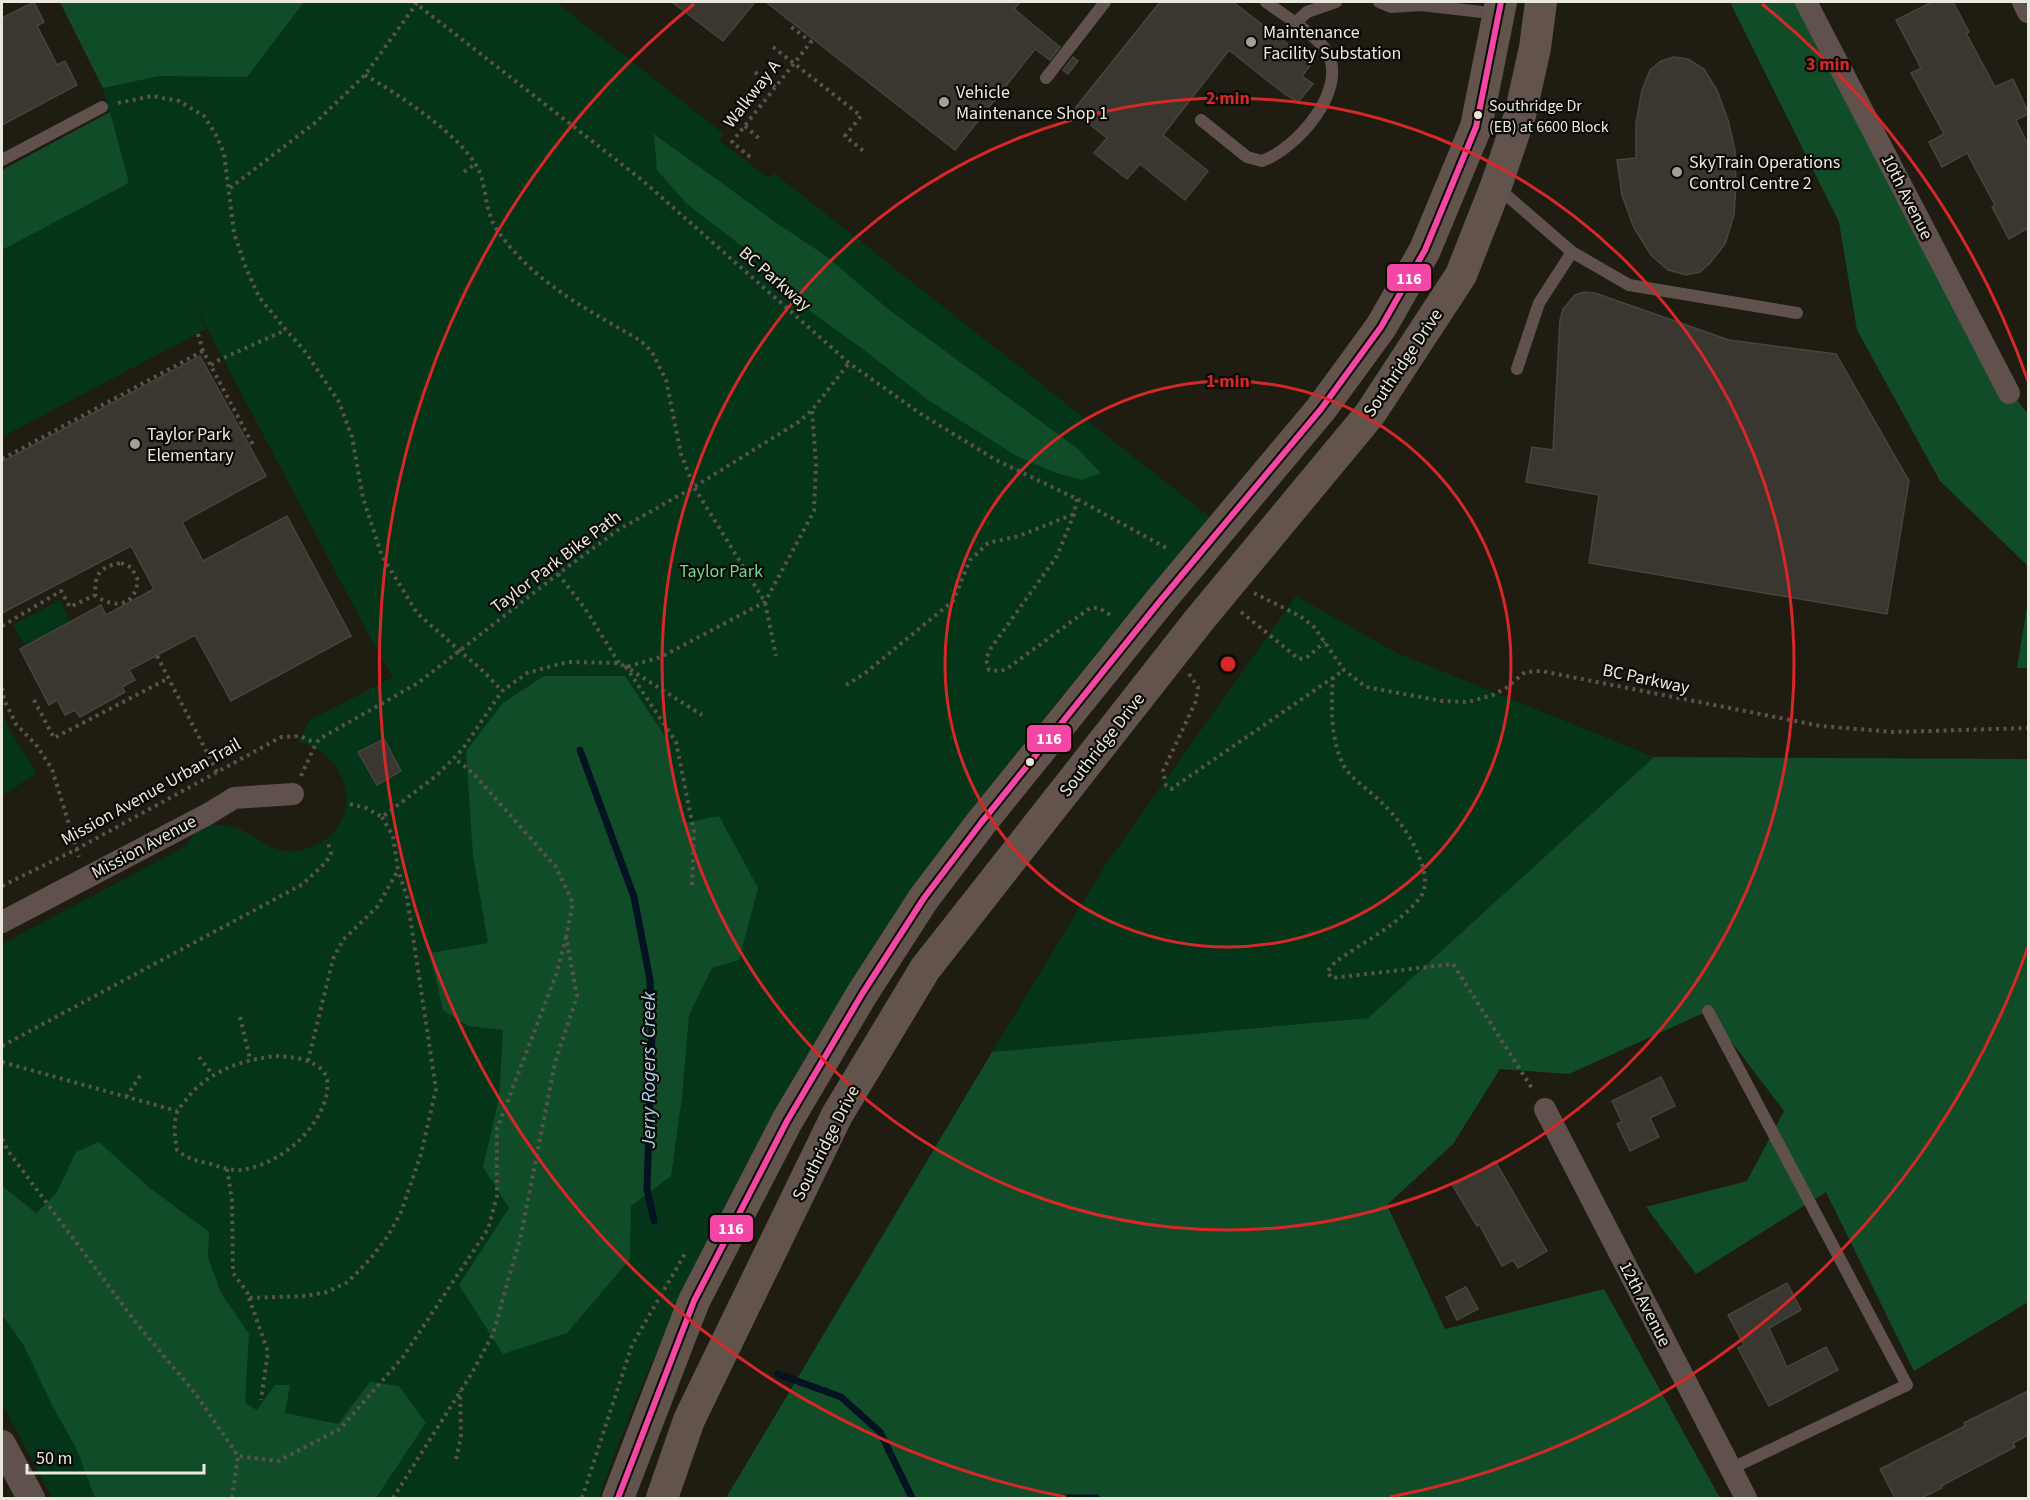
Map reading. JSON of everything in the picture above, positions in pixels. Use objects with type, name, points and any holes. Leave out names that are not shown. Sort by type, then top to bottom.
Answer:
[{"type":"main road","name":"Southridge Drive","points":[[662,1498],[689,1420],[837,1115],[926,969],[1200,619],[1370,414],[1461,275],[1496,186],[1520,115],[1535,48],[1540,2]]},
{"type":"main road","points":[[618,1498],[694,1300],[787,1121],[862,994],[924,898],[981,823],[1160,601],[1321,409],[1381,327],[1425,250],[1476,127],[1500,8]]},
{"type":"main road","points":[[1476,127],[1496,186]]},
{"type":"street","name":"10th Avenue","points":[[1806,2],[2009,393]]},
{"type":"street","points":[[2023,2],[2028,12]]},
{"type":"street","name":"Mission Avenue","points":[[2,922],[208,814],[234,798],[293,794]]},
{"type":"street","name":"12th Avenue","points":[[1545,1109],[1746,1498]]},
{"type":"street","points":[[2,1444],[31,1498]]},
{"type":"lane","points":[[1046,78],[1105,2]]},
{"type":"lane","points":[[1201,120],[1247,157],[1257,161],[1267,159],[1296,139],[1323,105],[1328,91],[1331,67],[1328,54],[1324,48],[1266,2]]},
{"type":"lane","points":[[1294,23],[1306,12],[1336,2]]},
{"type":"lane","points":[[1379,2],[1391,7],[1421,5],[1500,8]]},
{"type":"lane","points":[[2,160],[102,106]]},
{"type":"lane","points":[[1496,186],[1572,252],[1629,285],[1797,313]]},
{"type":"lane","points":[[1517,369],[1539,303],[1572,252]]},
{"type":"lane","points":[[1708,1011],[1907,1385],[1730,1469]]},
{"type":"path","points":[[229,188],[316,122],[365,75],[416,2]]},
{"type":"path","name":"BC Parkway","points":[[416,2],[642,180],[849,363],[921,414],[996,460],[1077,499],[1145,537]]},
{"type":"path","name":"Walkway A","points":[[750,157],[732,142],[811,42],[790,26]]},
{"type":"path","points":[[773,47],[794,62]]},
{"type":"path","name":"Walkway A","points":[[794,62],[861,116],[845,136],[866,153]]},
{"type":"path","points":[[755,72],[775,87]]},
{"type":"path","points":[[365,75],[401,98],[461,144],[480,173],[490,216],[503,237],[524,262],[552,286],[641,340],[652,352],[666,380],[681,454],[694,487],[765,602],[776,656]]},
{"type":"path","points":[[102,106],[152,96],[179,101],[204,116],[224,153],[234,233],[246,268],[259,297],[304,350],[339,402],[352,437],[363,498],[382,556],[417,613],[502,691]]},
{"type":"path","points":[[745,126],[762,141]]},
{"type":"path","points":[[464,172],[476,164]]},
{"type":"path","points":[[211,365],[286,330]]},
{"type":"path","points":[[198,334],[203,351],[253,445]]},
{"type":"path","points":[[2,459],[203,351]]},
{"type":"path","name":"Taylor Park Bike Path","points":[[316,742],[418,683],[618,530],[694,487],[800,421],[812,410],[849,363]]},
{"type":"path","points":[[626,667],[661,657],[765,602],[814,511],[816,463],[812,410]]},
{"type":"path","points":[[846,685],[864,674],[953,601],[970,560],[988,543],[1019,536],[1074,514]]},
{"type":"path","points":[[121,563],[131,567],[138,580],[137,592],[126,602],[113,604],[95,595],[96,577],[111,565],[121,563]]},
{"type":"path","points":[[558,574],[584,607],[620,663],[702,715]]},
{"type":"path","points":[[2,626],[61,591],[70,607],[95,595]]},
{"type":"path","points":[[1238,609],[1299,659],[1306,658],[1325,642]]},
{"type":"path","name":"BC Parkway","points":[[1300,616],[1314,627],[1344,670],[1366,687],[1442,702],[1468,702],[1493,695],[1506,688],[1525,672],[1541,670],[1821,726],[1894,732],[2028,728]]},
{"type":"path","points":[[157,656],[218,772]]},
{"type":"path","points":[[382,817],[436,776],[462,750],[502,691],[527,673],[567,662],[620,663]]},
{"type":"path","points":[[626,667],[676,742],[694,832],[692,885]]},
{"type":"path","points":[[1186,672],[1198,687],[1196,701],[1163,771],[1166,785],[1171,789],[1344,670]]},
{"type":"path","points":[[1333,677],[1331,711],[1338,751],[1345,768],[1400,821],[1416,846],[1425,874],[1425,886],[1420,897],[1402,916],[1335,962],[1327,972],[1332,978],[1453,964],[1545,1109]]},
{"type":"path","points":[[34,700],[54,738],[169,678]]},
{"type":"path","points":[[2,688],[4,700],[16,724],[37,746],[52,769],[75,849],[88,877]]},
{"type":"path","name":"Mission Avenue Urban Trail","points":[[2,886],[75,849],[281,736],[300,736],[316,742]]},
{"type":"path","points":[[293,794],[316,742]]},
{"type":"path","points":[[238,1456],[278,1461],[340,1429],[403,1357],[488,1229],[497,1196],[497,1129],[556,975],[573,903],[556,867],[473,773],[454,758]]},
{"type":"path","points":[[249,1299],[306,1296],[327,1292],[348,1282],[371,1258],[388,1236],[401,1212],[421,1154],[436,1089],[407,897],[398,870],[393,836],[382,817],[366,808],[350,804]]},
{"type":"path","points":[[2,1046],[303,884],[326,862],[331,854],[328,842]]},
{"type":"path","points":[[308,1061],[333,959],[343,940],[378,906],[398,870]]},
{"type":"path","points":[[393,1498],[493,1334],[521,1235],[555,1063],[577,996],[566,938]]},
{"type":"path","points":[[240,1017],[250,1059]]},
{"type":"path","points":[[276,1056],[308,1061],[322,1069],[328,1085],[325,1101],[311,1127],[283,1153],[266,1163],[246,1169],[227,1169],[191,1159],[177,1150],[174,1136],[177,1111],[193,1092],[213,1075],[250,1059],[276,1056]]},
{"type":"path","points":[[199,1057],[213,1075]]},
{"type":"path","points":[[2,1062],[177,1111]]},
{"type":"path","points":[[126,1097],[142,1072]]},
{"type":"path","points":[[2,1139],[8,1151],[137,1324],[195,1393],[238,1456],[232,1498]]},
{"type":"path","points":[[227,1169],[232,1200],[233,1274],[247,1292],[268,1352],[261,1400]]},
{"type":"path","points":[[456,1459],[461,1437],[460,1391]]},
{"type":"green space","name":"Taylor Park","points":[[60,2],[556,2],[724,134],[719,140],[768,178],[774,173],[1211,518],[1002,770],[932,863],[854,978],[783,1097],[718,1219],[652,1362],[599,1498],[52,1498],[2,1403],[2,944],[188,845],[195,833],[206,826],[221,825],[242,830],[270,846],[285,851],[312,847],[329,837],[340,823],[346,807],[346,791],[331,760],[316,749],[298,742],[310,720],[393,677],[190,296],[206,329],[2,437],[2,250],[129,183],[103,88]]},
{"type":"green space","points":[[60,2],[304,2],[247,77],[159,76],[103,88]]},
{"type":"green space","points":[[1730,2],[1801,2],[1980,353],[2028,414],[2028,566],[1940,481],[1857,330],[1839,222]]},
{"type":"green space","points":[[110,112],[129,183],[2,250],[2,170]]},
{"type":"green space","points":[[654,134],[826,256],[888,309],[1078,449],[1101,473],[1082,480],[1056,473],[1015,455],[928,400],[811,312],[768,266],[687,204],[657,170]]},
{"type":"green space","points":[[1296,596],[1397,653],[1654,757],[1368,1018],[992,1052],[1106,864]]},
{"type":"green space","points":[[60,600],[70,621],[25,646],[13,625]]},
{"type":"green space","points":[[2028,601],[2028,668],[2017,668]]},
{"type":"green space","points":[[544,676],[625,676],[668,741],[684,823],[719,816],[758,888],[739,960],[712,968],[689,1015],[682,1097],[671,1176],[631,1206],[630,1259],[567,1333],[503,1354],[459,1285],[509,1208],[483,1167],[499,1098],[503,1030],[468,1026],[443,1010],[430,953],[488,943],[473,855],[466,751],[503,703]]},
{"type":"green space","points":[[2,709],[9,729],[37,773],[2,796]]},
{"type":"green space","points":[[1654,757],[2028,759],[2028,1302],[1914,1371],[1826,1192],[1696,1274],[1646,1207],[1747,1181],[1784,1111],[1708,1011],[1569,1074],[1500,1069],[1453,1144],[1387,1205],[1445,1329],[1604,1289],[1720,1498],[726,1498],[992,1052],[1368,1018]]},
{"type":"green space","points":[[99,1142],[151,1189],[209,1232],[208,1258],[221,1293],[249,1334],[245,1403],[257,1410],[275,1385],[290,1385],[285,1413],[338,1424],[370,1382],[399,1386],[426,1423],[376,1498],[95,1498],[76,1448],[52,1405],[23,1344],[2,1315],[2,1186],[36,1213],[56,1194],[76,1152]]},
{"type":"building","points":[[34,2],[44,22],[37,26],[57,65],[65,61],[77,85],[2,125],[2,18]]},
{"type":"building","points":[[672,2],[755,2],[723,41]]},
{"type":"building","name":"Vehicle Maintenance Shop 1","points":[[766,2],[1020,2],[1014,9],[1060,47],[1050,60],[1035,49],[955,150]]},
{"type":"building","points":[[1160,2],[1233,2],[1312,63],[1302,76],[1313,84],[1298,102],[1229,50],[1163,135],[1208,171],[1185,200],[1140,164],[1127,179],[1094,153],[1107,138],[1073,111]]},
{"type":"building","points":[[1932,2],[1953,2],[1969,32],[1966,33],[1995,87],[2013,79],[2028,112],[2016,120],[2028,145],[2028,228],[2009,239],[1992,207],[1995,205],[1967,153],[1942,167],[1929,142],[1944,134],[1911,73],[1921,68],[1896,20]]},
{"type":"building","points":[[1073,57],[1078,61],[1068,74],[1063,70]]},
{"type":"building","name":"SkyTrain Operations Control Centre 2","points":[[1674,57],[1688,59],[1704,69],[1717,90],[1728,120],[1735,150],[1734,215],[1725,244],[1700,272],[1686,275],[1668,270],[1651,255],[1634,228],[1622,195],[1617,160],[1636,158],[1636,123],[1642,90],[1650,70],[1661,61]]},
{"type":"building","points":[[1584,292],[1595,293],[1729,340],[1836,354],[1909,481],[1887,614],[1589,563],[1599,495],[1526,482],[1532,447],[1553,450],[1560,320],[1563,309],[1575,295]]},
{"type":"building","points":[[200,356],[266,476],[182,522],[203,561],[287,516],[351,636],[231,701],[195,635],[129,670],[135,680],[122,687],[125,692],[80,717],[75,710],[65,715],[57,700],[49,705],[20,649],[101,605],[106,615],[154,589],[131,546],[2,613],[2,462]]},
{"type":"building","points":[[384,739],[401,771],[377,785],[358,752]]},
{"type":"building","points":[[1661,1077],[1675,1106],[1650,1118],[1659,1137],[1630,1151],[1617,1124],[1622,1122],[1612,1101]]},
{"type":"building","points":[[1495,1161],[1547,1251],[1518,1268],[1513,1260],[1502,1266],[1479,1224],[1477,1226],[1453,1186]]},
{"type":"building","points":[[1787,1283],[1801,1310],[1769,1328],[1787,1367],[1826,1347],[1838,1370],[1769,1406],[1738,1348],[1744,1345],[1728,1315]]},
{"type":"building","points":[[1466,1287],[1478,1309],[1457,1320],[1446,1297]]},
{"type":"building","points":[[2028,1391],[2028,1435],[2013,1443],[2015,1447],[1921,1498],[1895,1498],[1880,1469]]},
{"type":"waterway","name":"Jerry Rogers' Creek","points":[[580,750],[634,897],[650,980],[652,1031],[647,1189],[654,1221]]},
{"type":"waterway","name":"Jerry Rogers' Creek","points":[[778,1374],[841,1397],[880,1432],[912,1498]]},
{"type":"waterway","name":"Jerry Rogers' Creek","points":[[1060,1498],[1096,1498]]},
{"type":"transit line","name":"116","points":[[618,1498],[694,1301],[787,1121],[862,994],[924,898],[981,823],[1160,601],[1321,409],[1381,327],[1425,250],[1476,127],[1501,2]]},
{"type":"place","name":"Maintenance Facility Substation","points":[[1251,42]]},
{"type":"place","name":"Vehicle Maintenance Shop 1","points":[[944,102]]},
{"type":"place","name":"Southridge Dr (EB) at 6600 Block","points":[[1478,115]]},
{"type":"place","name":"SkyTrain Operations Control Centre 2","points":[[1677,172]]},
{"type":"place","name":"Taylor Park Elementary","points":[[135,444]]}]
